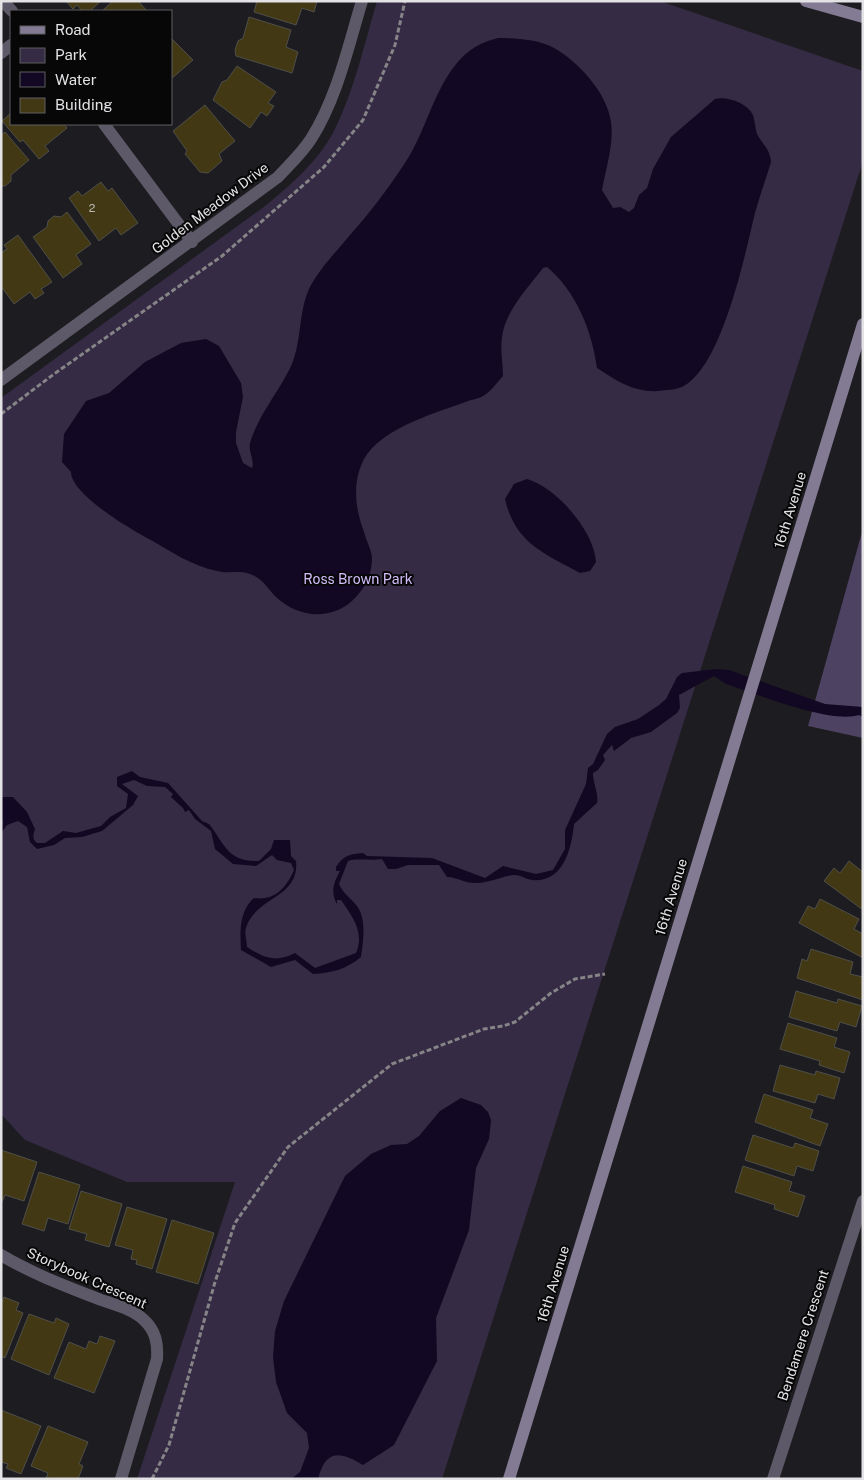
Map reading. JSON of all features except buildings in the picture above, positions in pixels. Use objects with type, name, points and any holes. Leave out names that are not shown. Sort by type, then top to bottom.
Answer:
[{"type":"main road","points":[[806,1],[863,17]]},
{"type":"main road","name":"16th Avenue","points":[[509,1479],[863,324]]},
{"type":"street","name":"Golden Meadow Drive","points":[[1,380],[192,242],[278,177],[311,140],[332,98],[362,1]]},
{"type":"street","points":[[105,125],[192,242]]},
{"type":"street","name":"Bendamere Crescent","points":[[773,1479],[863,1201]]},
{"type":"street","name":"Storybook Crescent","points":[[1,1255],[38,1275],[131,1311],[146,1321],[154,1333],[158,1344],[157,1359],[121,1479]]},
{"type":"path","points":[[395,45],[405,1]]},
{"type":"path","points":[[152,1479],[169,1445],[215,1282],[235,1224],[288,1147],[392,1064],[484,1029],[515,1022],[550,993],[575,979],[605,974]]},
{"type":"green space","name":"Ross Brown Park","points":[[377,1],[660,1],[863,71],[863,161],[442,1479],[137,1479],[235,1182],[127,1182],[25,1140],[1,1114],[1,398],[265,206],[303,172],[327,144],[347,101]]},
{"type":"shaded area","points":[[863,532],[863,738],[808,726]]},
{"type":"water","points":[[498,38],[534,41],[554,48],[573,61],[598,90],[604,100],[611,122],[611,147],[602,190],[613,208],[620,207],[629,212],[634,208],[639,195],[647,188],[653,169],[671,137],[715,99],[736,101],[746,107],[753,115],[757,134],[768,150],[771,162],[755,213],[730,308],[709,358],[696,376],[682,387],[672,390],[647,391],[622,383],[597,368],[587,326],[574,300],[557,277],[547,267],[543,268],[512,309],[504,327],[501,342],[503,376],[493,388],[477,399],[397,429],[372,448],[364,459],[356,486],[356,495],[361,523],[372,557],[371,569],[365,585],[353,600],[344,607],[324,614],[314,614],[293,609],[275,596],[261,580],[250,574],[221,572],[190,562],[129,527],[91,500],[74,481],[71,472],[62,462],[64,434],[86,401],[109,393],[145,362],[181,343],[206,339],[219,346],[241,383],[243,397],[236,432],[236,443],[243,463],[252,468],[250,443],[263,413],[291,366],[297,347],[303,308],[313,282],[328,261],[378,202],[411,154],[441,87],[457,63],[476,47]]},
{"type":"water","points":[[527,479],[550,491],[572,512],[581,524],[594,550],[596,562],[590,571],[580,573],[543,552],[533,545],[516,526],[505,499],[514,484]]},
{"type":"water","points":[[717,669],[729,670],[825,704],[863,707],[863,717],[859,715],[846,717],[830,715],[793,707],[726,684],[714,676],[679,695],[680,708],[677,713],[651,732],[631,738],[614,751],[612,745],[603,755],[605,760],[598,770],[593,773],[597,803],[574,824],[568,852],[559,869],[552,876],[533,880],[511,875],[487,882],[473,883],[447,877],[439,865],[408,865],[396,869],[388,869],[382,859],[348,861],[339,884],[357,906],[362,918],[364,931],[361,957],[350,965],[327,973],[313,974],[295,960],[271,967],[241,950],[241,929],[245,909],[254,898],[274,895],[283,888],[294,870],[291,863],[277,860],[272,855],[256,866],[233,864],[215,849],[211,831],[195,819],[189,810],[185,812],[171,797],[173,794],[165,787],[147,786],[134,780],[122,784],[138,796],[133,805],[102,831],[82,837],[65,838],[54,845],[37,849],[30,842],[27,827],[18,821],[7,825],[1,833],[3,821],[1,820],[1,797],[13,797],[27,812],[35,829],[34,840],[37,843],[45,843],[63,831],[76,833],[101,826],[110,817],[126,808],[128,794],[117,786],[117,777],[132,771],[140,777],[168,783],[202,821],[209,824],[223,845],[233,855],[248,861],[259,861],[271,849],[274,840],[290,840],[291,856],[296,861],[295,873],[291,883],[251,918],[245,930],[247,947],[270,958],[282,958],[295,953],[315,968],[356,953],[358,945],[358,931],[353,918],[341,900],[337,900],[337,904],[333,891],[340,871],[336,871],[336,867],[341,860],[350,855],[363,853],[367,856],[432,858],[485,878],[503,866],[536,874],[553,870],[565,849],[565,830],[586,784],[588,768],[593,764],[607,734],[615,727],[638,719],[659,705],[666,699],[677,677],[682,673]]},
{"type":"water","points":[[461,1098],[481,1105],[488,1112],[491,1120],[489,1139],[476,1168],[469,1230],[436,1318],[437,1361],[394,1445],[363,1465],[348,1457],[335,1456],[325,1462],[318,1479],[291,1479],[300,1472],[309,1448],[307,1433],[287,1413],[276,1382],[273,1357],[275,1331],[284,1301],[345,1176],[371,1154],[391,1145],[407,1144],[419,1136],[440,1111]]}]
